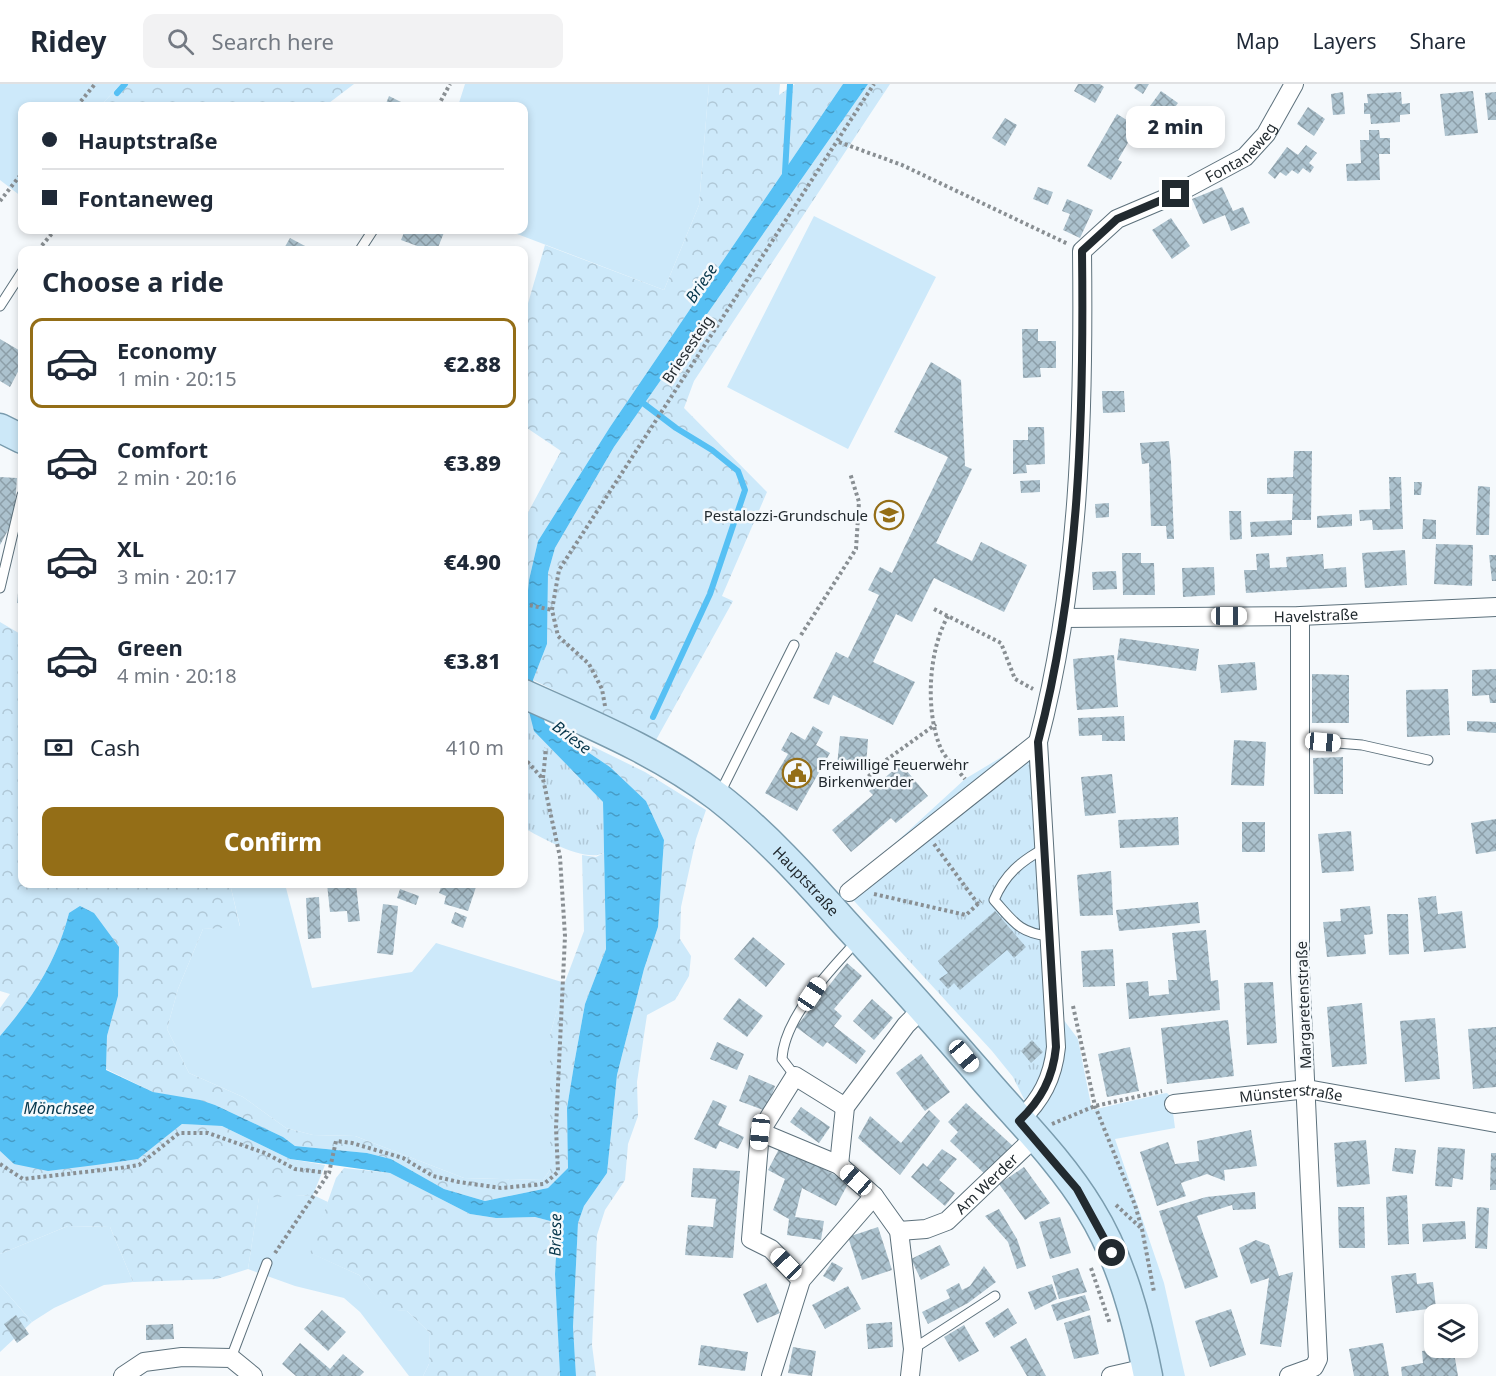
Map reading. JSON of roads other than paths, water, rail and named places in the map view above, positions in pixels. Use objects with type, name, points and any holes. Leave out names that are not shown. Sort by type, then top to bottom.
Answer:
[{"type":"main road","points":[[0,428],[18,437]]},
{"type":"main road","name":"Hauptstraße","points":[[533,698],[597,725],[677,769],[718,797],[802,876],[1033,1128],[1077,1189],[1100,1226],[1126,1290],[1147,1372]]},
{"type":"street","name":"Fontaneweg","points":[[1064,618],[1079,466],[1083,356],[1082,251],[1117,219],[1176,194],[1245,158],[1266,134],[1294,84]]},
{"type":"street","name":"Havelstraße","points":[[1064,618],[1300,616],[1496,607]]},
{"type":"street","name":"Margaretenstraße","points":[[1289,1376],[1314,1366],[1318,1359],[1300,972],[1300,616]]},
{"type":"street","points":[[1033,1128],[1039,1100],[1055,1057],[1038,742],[1051,694],[1064,618]]},
{"type":"street","name":"Hauptstraße","points":[[851,891],[1038,742]]},
{"type":"street","points":[[839,1165],[845,1107],[906,1025],[923,1008]]},
{"type":"street","points":[[801,1280],[771,1249],[751,1239],[760,1132],[795,1076],[845,1107]]},
{"type":"street","name":"Münsterstraße","points":[[1174,1104],[1306,1089],[1496,1123]]},
{"type":"street","name":"Am Werder","points":[[899,1231],[926,1229],[947,1221],[1033,1128]]},
{"type":"street","points":[[760,1132],[839,1165],[874,1196],[899,1231],[913,1349],[910,1376]]},
{"type":"street","points":[[771,1376],[801,1280],[874,1196]]},
{"type":"street","points":[[123,1376],[144,1362],[182,1357],[231,1358],[253,1376]]},
{"type":"street","points":[[1111,1376],[1147,1372]]},
{"type":"lane","points":[[0,306],[18,278]]},
{"type":"lane","points":[[0,588],[18,512]]},
{"type":"lane","points":[[718,797],[794,645]]},
{"type":"lane","points":[[1300,740],[1362,745],[1428,760]]},
{"type":"lane","points":[[1045,848],[1028,857],[1008,874],[994,900],[1019,928],[1049,936]]},
{"type":"lane","points":[[795,1076],[782,1059],[783,1042],[819,984],[860,939]]},
{"type":"lane","points":[[231,1358],[267,1263]]},
{"type":"lane","points":[[913,1349],[995,1296]]},
{"type":"water","name":"Mönchsee","points":[[843,84],[868,84],[614,447],[555,548],[548,573],[547,644],[533,680],[545,723],[610,767],[646,801],[664,840],[658,927],[644,969],[617,1075],[607,1173],[584,1206],[578,1223],[573,1327],[576,1376],[560,1376],[555,1274],[558,1223],[535,1217],[496,1218],[470,1214],[390,1173],[290,1159],[222,1126],[182,1124],[138,1159],[48,1171],[14,1164],[0,1151],[0,1036],[23,1008],[42,979],[58,947],[69,913],[80,906],[94,913],[119,947],[118,996],[107,1036],[106,1070],[153,1092],[200,1100],[215,1105],[283,1137],[295,1146],[367,1153],[391,1159],[444,1189],[485,1201],[548,1188],[568,1168],[567,1108],[575,1059],[585,1004],[606,949],[603,802],[534,731],[528,708],[528,590],[538,541],[610,427]]},
{"type":"waterway","points":[[117,93],[125,84]]},
{"type":"waterway","points":[[785,173],[790,84]]},
{"type":"waterway","points":[[639,400],[676,428],[712,450],[738,471],[745,490],[710,594],[653,717]]},
{"type":"place","name":"Pestalozzi-Grundschule","points":[[889,515]]},
{"type":"place","name":"Freiwillige Feuerwehr Birkenwerder","points":[[797,773]]},
{"type":"water label","name":"Briese","points":[[701,283]]},
{"type":"water label","name":"Briese","points":[[572,737]]},
{"type":"water label","name":"Briese","points":[[555,1235]]}]
